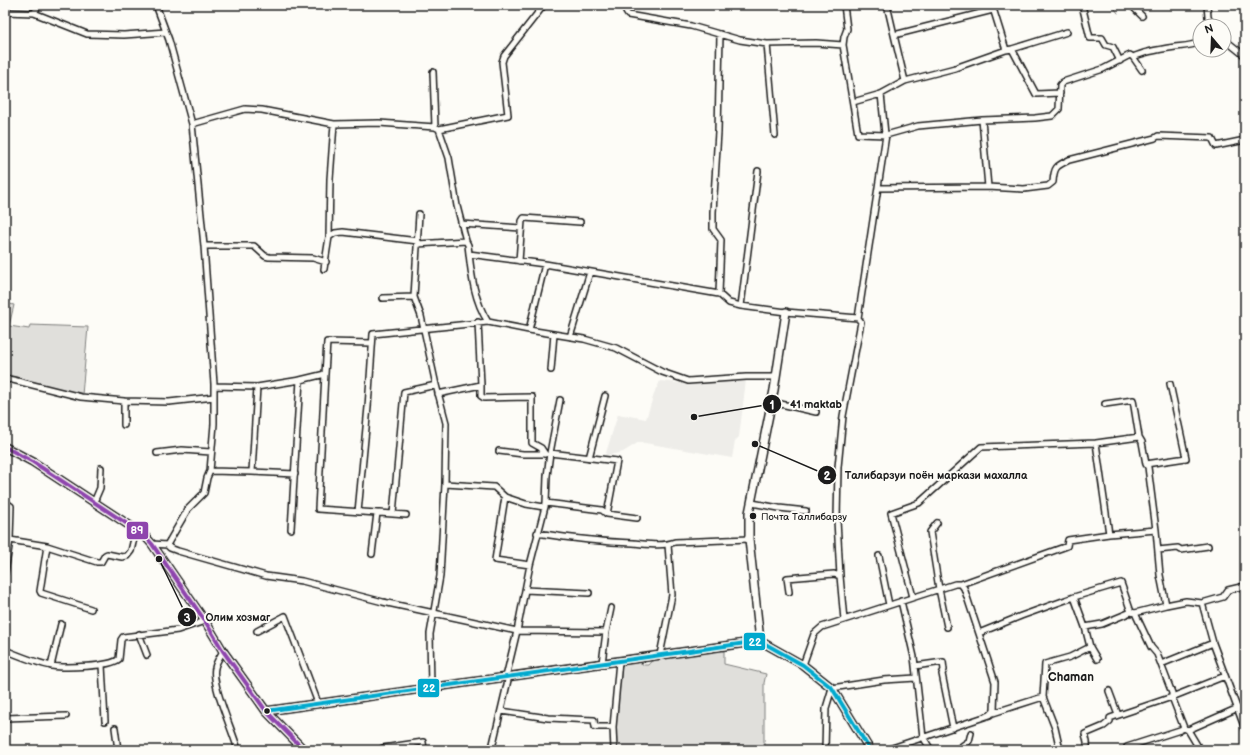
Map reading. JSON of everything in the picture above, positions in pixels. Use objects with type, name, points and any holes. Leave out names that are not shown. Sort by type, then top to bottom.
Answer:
[{"type":"street","points":[[34,13],[38,5]]},
{"type":"street","points":[[156,5],[166,32],[192,124],[204,246],[214,386],[214,424],[210,471],[206,478],[204,493],[188,509],[168,545]]},
{"type":"street","points":[[192,124],[245,109],[262,110],[334,124],[378,123],[437,128],[508,115],[502,62],[504,56],[544,5]]},
{"type":"street","points":[[625,5],[628,15],[691,26],[740,40],[767,44],[816,43],[843,45]]},
{"type":"street","points":[[844,5],[847,29],[843,45],[858,134],[885,134],[918,126],[982,120],[1052,116],[1058,109],[1060,85],[1063,82],[1103,69],[1130,55],[1133,57],[1141,53],[1154,50],[1192,45]]},
{"type":"street","points":[[887,5],[905,82]]},
{"type":"street","points":[[1082,5],[1086,27],[1090,38],[1102,38],[1106,45],[1113,47],[1120,61]]},
{"type":"street","points":[[1131,5],[1142,16]]},
{"type":"street","points":[[1207,5],[1209,18]]},
{"type":"street","points":[[894,35],[993,8],[1006,50]]},
{"type":"street","points":[[5,12],[34,13],[87,34],[124,36],[166,32]]},
{"type":"street","points":[[852,102],[881,94],[905,82],[955,68],[1006,50],[1067,32]]},
{"type":"street","points":[[719,294],[720,240],[713,229],[713,212],[718,132],[720,34]]},
{"type":"street","points":[[767,44],[775,135]]},
{"type":"street","points":[[1232,45],[1245,56]]},
{"type":"street","points":[[1012,49],[1036,94],[1060,93]]},
{"type":"street","points":[[1133,57],[1142,70]]},
{"type":"street","points":[[433,72],[437,128],[449,158],[457,206],[468,245],[474,288],[481,311],[488,322]]},
{"type":"street","points":[[844,620],[836,520],[838,467],[843,416],[861,322],[858,318],[885,134],[881,94]]},
{"type":"street","points":[[982,120],[988,187]]},
{"type":"street","points":[[324,269],[329,237],[330,179],[334,124]]},
{"type":"street","points":[[878,188],[988,187],[1024,189],[1048,186],[1053,182],[1054,170],[1058,165],[1069,160],[1158,136],[1212,138],[1216,146],[1245,140]]},
{"type":"street","points":[[741,306],[758,171]]},
{"type":"street","points":[[420,214],[414,297],[421,316],[438,394],[446,422],[445,484],[440,576],[435,613],[430,634],[431,687]]},
{"type":"street","points":[[519,261],[522,219],[580,222]]},
{"type":"street","points":[[462,224],[521,228]]},
{"type":"street","points":[[329,237],[335,233],[343,232],[418,242],[466,241]]},
{"type":"street","points":[[204,246],[254,246],[265,256],[269,257],[313,258],[326,262]]},
{"type":"street","points":[[469,254],[545,264],[719,294],[729,303],[741,306],[786,312],[858,318]]},
{"type":"street","points":[[529,330],[545,264]]},
{"type":"street","points":[[570,337],[590,272]]},
{"type":"street","points":[[383,298],[414,297]]},
{"type":"street","points":[[760,641],[749,538],[749,513],[772,402],[786,312]]},
{"type":"street","points":[[478,322],[481,396],[484,398],[532,397],[532,443],[548,454]]},
{"type":"street","points":[[358,512],[373,334],[488,322],[584,339],[616,348],[662,372],[688,382],[746,377],[776,377]]},
{"type":"street","points":[[551,370],[551,354],[554,334]]},
{"type":"street","points":[[372,343],[327,342],[318,509],[376,513],[372,554]]},
{"type":"street","points":[[214,386],[257,387],[325,374]]},
{"type":"street","points":[[5,380],[13,380],[81,397],[124,401],[169,402],[214,397]]},
{"type":"street","points":[[291,529],[300,380]]},
{"type":"street","points":[[1146,464],[1186,458],[1170,384]]},
{"type":"street","points":[[393,514],[404,392],[436,385]]},
{"type":"street","points":[[438,394],[481,385]]},
{"type":"street","points":[[252,472],[257,387]]},
{"type":"street","points":[[589,458],[605,396]]},
{"type":"street","points":[[507,750],[492,748],[518,631],[530,565],[545,505],[548,454],[560,400]]},
{"type":"street","points":[[1105,404],[1133,400],[1139,437],[1142,442],[1146,464],[1148,467],[1160,574],[1166,605]]},
{"type":"street","points":[[124,401],[124,426]]},
{"type":"street","points":[[772,402],[816,412]]},
{"type":"street","points":[[914,597],[891,513],[919,503],[981,447],[1096,443],[1139,437]]},
{"type":"street","points":[[1096,443],[1109,534]]},
{"type":"street","points":[[5,447],[33,462],[144,535],[152,544],[205,621],[223,652],[266,711],[304,750]]},
{"type":"street","points":[[157,453],[182,450],[211,452]]},
{"type":"street","points":[[499,451],[617,461],[607,514]]},
{"type":"street","points":[[94,502],[100,488],[101,468]]},
{"type":"street","points":[[210,471],[295,474]]},
{"type":"street","points":[[445,484],[494,487],[505,497],[526,504],[602,510],[607,514],[637,518]]},
{"type":"street","points":[[505,497],[494,560],[530,565]]},
{"type":"street","points":[[5,502],[11,506],[5,573]]},
{"type":"street","points":[[752,503],[806,511]]},
{"type":"street","points":[[379,513],[406,515]]},
{"type":"street","points":[[937,522],[930,532],[947,627]]},
{"type":"street","points":[[8,543],[47,546],[101,562],[105,555],[108,554],[122,557],[127,556],[131,551],[136,530]]},
{"type":"street","points":[[803,664],[814,634],[822,627],[955,584],[961,584],[1067,546],[1068,540],[1109,534],[1156,530]]},
{"type":"street","points":[[538,533],[591,541],[668,545],[676,542],[749,538]]},
{"type":"street","points":[[152,544],[168,545],[170,548],[178,551],[266,576],[302,581],[518,631],[606,632]]},
{"type":"street","points":[[660,655],[672,595],[668,545]]},
{"type":"street","points":[[47,546],[40,591],[41,593],[91,609]]},
{"type":"street","points":[[1158,550],[1178,548],[1181,550],[1208,546]]},
{"type":"street","points":[[879,556],[889,605]]},
{"type":"street","points":[[789,592],[787,578],[834,574],[840,576]]},
{"type":"street","points":[[979,633],[1074,597],[1121,583],[1133,612],[1151,647],[1157,654],[1172,693],[1172,697],[1186,729],[1200,750]]},
{"type":"street","points":[[961,584],[964,588],[995,686],[993,713]]},
{"type":"street","points":[[1085,627],[1102,624],[1133,612],[1166,605],[1186,602],[1202,603],[1223,597],[1228,590],[1245,586]]},
{"type":"street","points":[[525,590],[589,593]]},
{"type":"street","points":[[1074,597],[1085,627],[1090,647],[1097,659]]},
{"type":"street","points":[[901,601],[915,666],[923,738],[931,750]]},
{"type":"street","points":[[1202,603],[1213,643],[1245,729]]},
{"type":"street","points":[[602,664],[611,608]]},
{"type":"street","points":[[257,631],[285,616],[318,703]]},
{"type":"street","points":[[5,650],[26,659],[51,666],[102,665],[120,659],[122,638],[139,634],[178,630],[205,621]]},
{"type":"street","points":[[51,666],[61,624]]},
{"type":"street","points":[[139,634],[147,655]]},
{"type":"street","points":[[266,711],[760,641],[803,664],[832,688],[870,750]]},
{"type":"street","points":[[1161,664],[1213,643]]},
{"type":"street","points":[[1060,750],[1055,728],[1043,697],[1046,664],[1070,657],[1090,647]]},
{"type":"street","points":[[223,652],[214,670],[216,685],[238,750]]},
{"type":"street","points":[[614,750],[613,727],[619,661]]},
{"type":"street","points":[[915,666],[942,662],[944,670],[942,674],[953,728]]},
{"type":"street","points":[[102,665],[105,721]]},
{"type":"street","points":[[1087,749],[1085,734],[1104,726],[1110,721],[1110,718],[1172,697],[1225,676]]},
{"type":"street","points":[[832,688],[884,680],[916,678]]},
{"type":"street","points":[[825,750],[826,708],[832,688]]},
{"type":"street","points":[[1109,691],[1118,715]]},
{"type":"street","points":[[886,750],[1043,697]]},
{"type":"street","points":[[1127,747],[1186,729],[1238,708]]},
{"type":"street","points":[[501,711],[548,718],[594,720],[595,727],[613,727]]},
{"type":"street","points":[[5,718],[66,716]]},
{"type":"street","points":[[115,728],[118,750]]},
{"type":"street","points":[[956,750],[969,741],[971,733]]},
{"type":"street","points":[[383,748],[423,742],[424,750]]},
{"type":"shaded area","points":[[5,303],[14,305],[9,326],[29,329],[30,325],[88,327],[82,395],[5,374]]},
{"type":"shaded area","points":[[746,380],[739,437],[735,441],[732,458],[639,442],[623,452],[605,456],[618,414],[646,419],[656,388],[660,381],[690,384]]},
{"type":"shaded area","points":[[724,649],[724,664],[766,674],[764,683],[764,750],[616,750],[616,723],[622,665],[639,662],[644,665],[648,665],[654,658]]},
{"type":"waterway","points":[[1112,5],[1118,13]]},
{"type":"transit line","name":"89","points":[[5,447],[33,462],[144,535],[152,544],[205,621],[223,651],[266,711],[304,750]]},
{"type":"transit line","name":"22","points":[[266,711],[760,641],[803,665],[832,688],[870,750]]},
{"type":"place","name":"41 maktab","points":[[694,417]]},
{"type":"place","name":"Талибарзуи поён маркази махалла","points":[[755,444]]},
{"type":"place","name":"Почта Таллибарзу","points":[[753,516]]},
{"type":"place","name":"Олим хозмаг","points":[[159,559]]},
{"type":"district","name":"Chaman","points":[[1071,677]]}]
